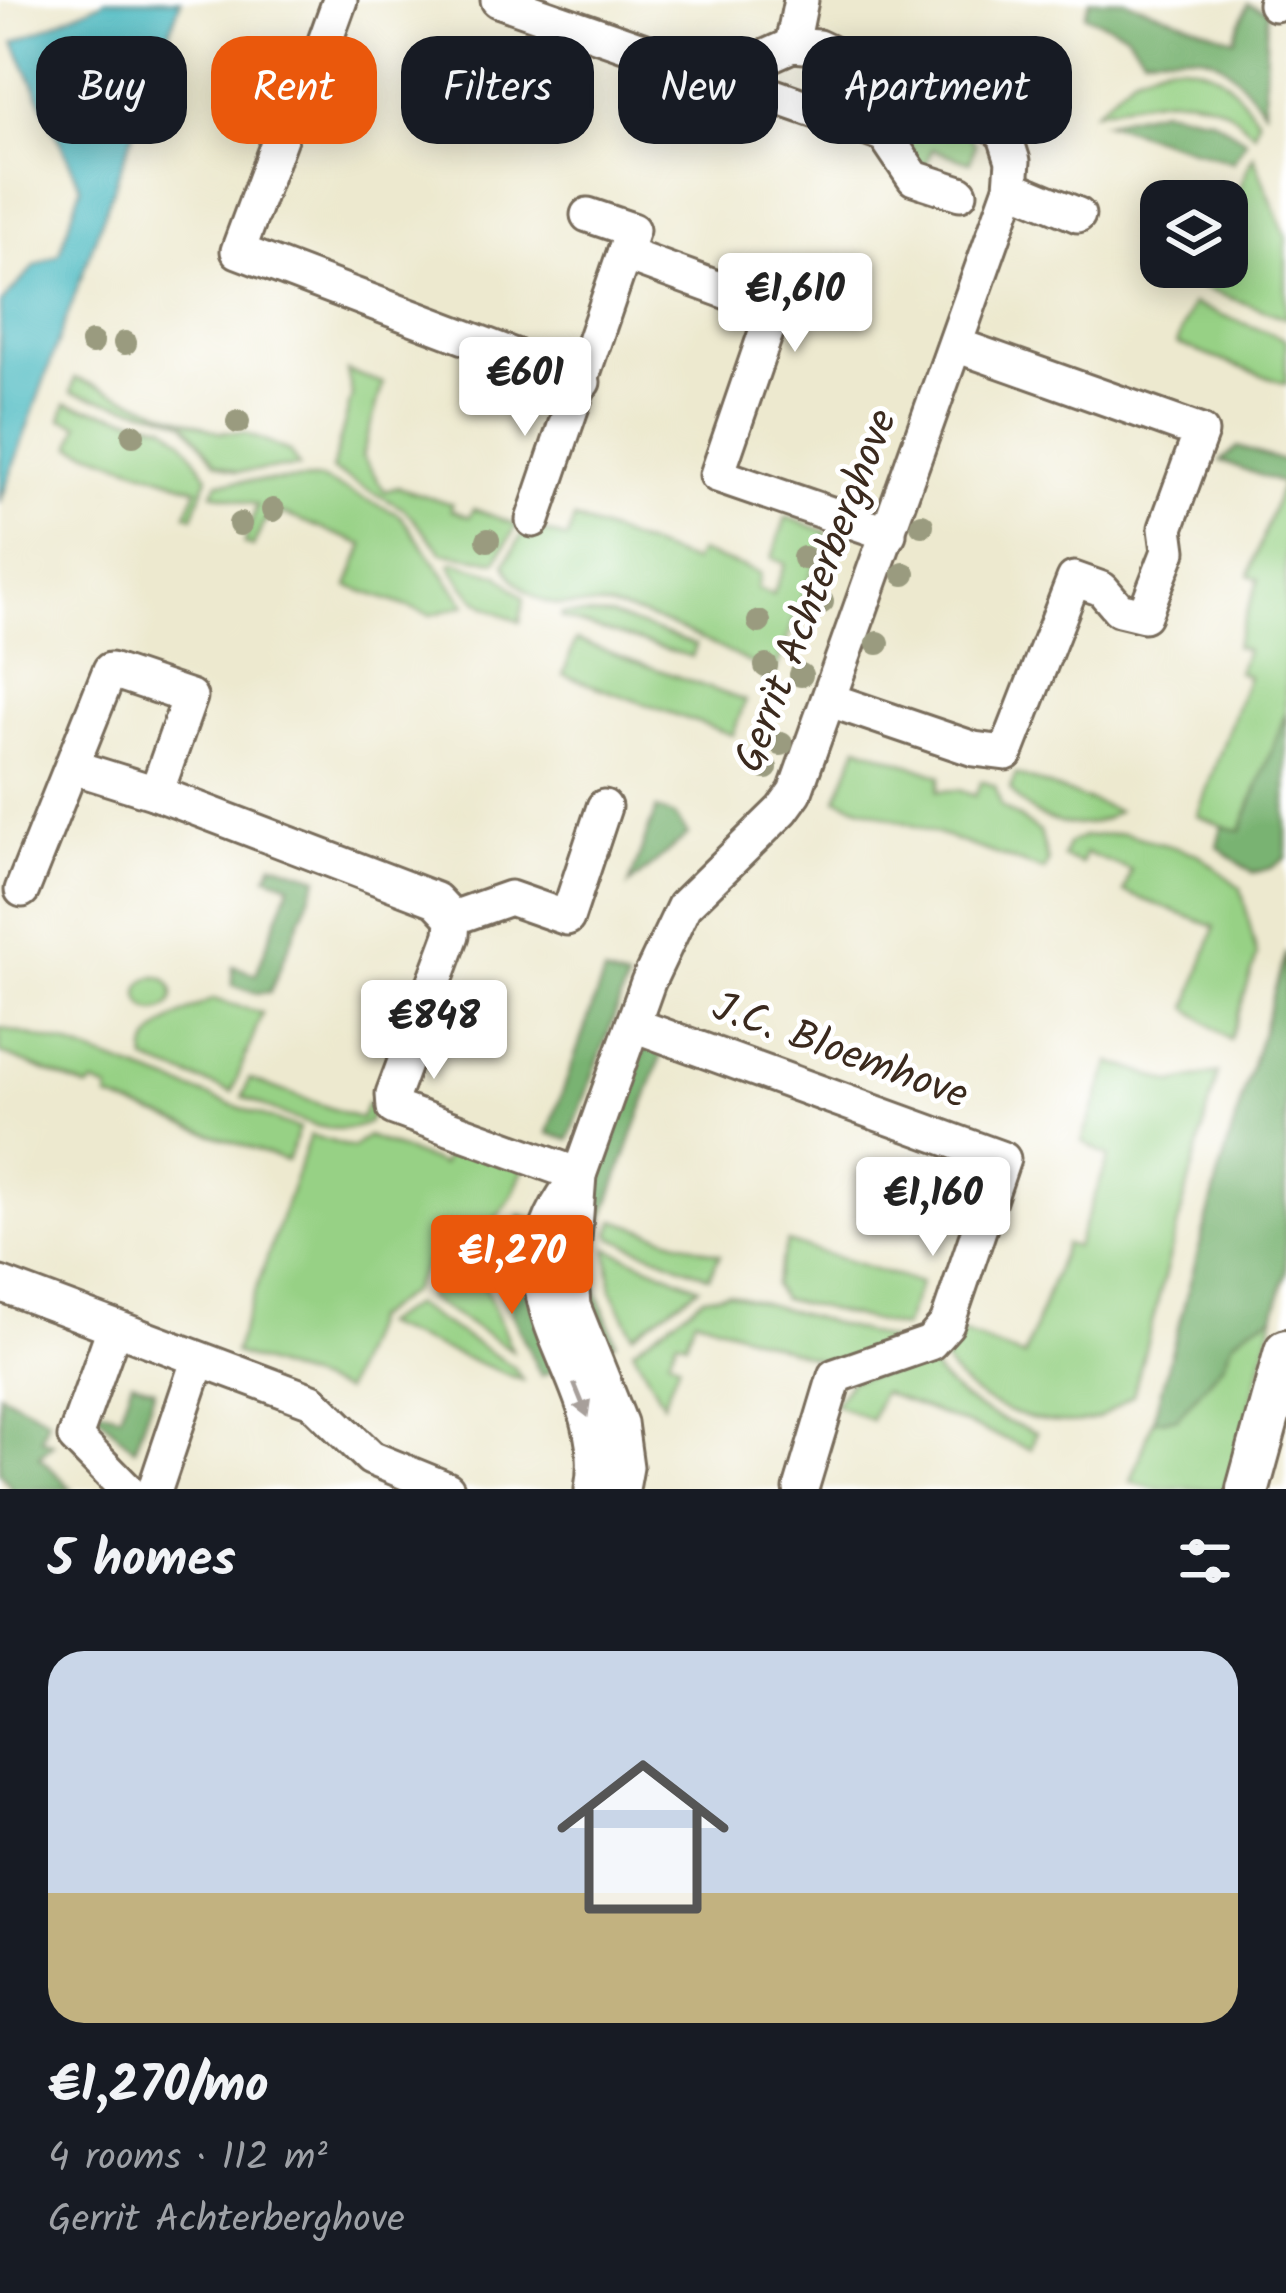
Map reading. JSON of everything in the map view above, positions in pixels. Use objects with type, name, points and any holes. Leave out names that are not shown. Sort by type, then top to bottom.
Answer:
[{"type":"main road","points":[[1248,1489],[1286,1351]]},
{"type":"street","points":[[340,0],[310,83],[294,100],[238,251],[583,382]]},
{"type":"street","points":[[498,0],[708,73],[802,46]]},
{"type":"street","points":[[792,45],[801,0]]},
{"type":"street","points":[[892,144],[914,178],[960,193]]},
{"type":"street","name":"Gerrit Achterberghove","points":[[592,1489],[598,1459],[595,1436],[546,1313],[540,1256],[560,1200],[579,1174],[648,982],[684,906],[795,792],[1011,187],[1013,161],[1008,144]]},
{"type":"street","points":[[1011,187],[1078,214]]},
{"type":"street","points":[[533,520],[632,230],[588,214]]},
{"type":"street","points":[[624,254],[774,308],[717,475],[889,534]]},
{"type":"street","points":[[830,700],[974,749],[1006,753],[1074,579],[1102,589],[1119,610],[1144,615],[1169,551],[1166,528],[1201,432],[956,345]]},
{"type":"street","points":[[22,890],[110,670],[190,698],[156,793]]},
{"type":"street","points":[[73,767],[156,793],[436,900],[453,918],[452,935],[393,1094],[394,1108],[579,1174]]},
{"type":"street","points":[[453,918],[510,898],[567,918],[604,807]]},
{"type":"street","name":"J.C. Bloemhove","points":[[634,1025],[1003,1159],[947,1324],[930,1343],[835,1376],[801,1489]]},
{"type":"street","name":"Gerrit Achterberghove","points":[[579,1174],[573,1306],[620,1423],[626,1467],[622,1489]]},
{"type":"street","points":[[0,1284],[312,1401],[383,1477],[446,1489]]},
{"type":"street","points":[[114,1328],[75,1437],[126,1489]]},
{"type":"street","points":[[155,1489],[199,1360]]},
{"type":"green space","points":[[1090,0],[1124,0],[1234,39],[1248,4],[1267,11],[1264,109],[1214,59],[1143,55],[1125,32],[1085,15]]},
{"type":"green space","points":[[1167,63],[1199,67],[1221,77],[1258,119],[1254,133],[1227,110],[1192,99],[1159,99],[1095,111],[1135,74]]},
{"type":"green space","points":[[1162,109],[1211,118],[1246,140],[1233,162],[1105,122]]},
{"type":"green space","points":[[904,144],[975,144],[970,162],[932,149],[925,167],[915,163]]},
{"type":"green space","points":[[1253,155],[1286,237],[1286,318],[1203,288],[1248,288],[1248,180],[1243,180]]},
{"type":"green space","points":[[1192,304],[1286,339],[1286,384],[1177,344]]},
{"type":"green space","points":[[347,371],[383,383],[362,456],[385,491],[398,487],[452,504],[451,510],[469,517],[474,509],[517,525],[496,561],[443,553],[404,509],[332,470],[352,395]]},
{"type":"green space","points":[[75,378],[218,432],[245,433],[289,451],[299,467],[237,472],[216,463],[185,423],[71,393]]},
{"type":"green space","points":[[66,404],[165,425],[182,439],[208,476],[193,517],[186,514],[197,489],[72,446],[79,425],[61,419]]},
{"type":"green space","points":[[1238,447],[1286,462],[1286,485],[1221,461]]},
{"type":"green space","points":[[321,479],[400,515],[466,605],[431,615],[348,586],[364,545],[284,514],[264,522],[253,547],[244,544],[257,505],[213,493],[218,482]]},
{"type":"green space","points":[[1282,483],[1286,485],[1286,713],[1240,832],[1197,816],[1248,676],[1238,672],[1246,650],[1235,646],[1259,579],[1249,575]]},
{"type":"green space","points":[[786,517],[827,532],[774,675],[652,619],[609,607],[544,601],[517,582],[505,563],[528,526],[567,539],[574,519],[693,562],[699,552],[760,573],[757,589],[773,595],[785,564],[772,558]]},
{"type":"green space","points":[[454,562],[499,575],[524,598],[520,622],[471,595],[450,565]]},
{"type":"green space","points":[[562,614],[612,616],[696,645],[692,657],[561,618]]},
{"type":"green space","points":[[576,640],[745,701],[733,735],[563,675]]},
{"type":"green space","points":[[1286,713],[1286,858],[1252,873],[1217,846],[1222,826],[1241,831]]},
{"type":"green space","points":[[858,746],[941,776],[938,791],[959,790],[975,796],[981,781],[995,786],[1001,806],[1040,832],[1048,862],[1044,871],[837,799]]},
{"type":"green space","points":[[1016,774],[1118,811],[1075,825],[1045,818],[1010,789]]},
{"type":"green space","points":[[656,809],[675,816],[688,835],[629,885]]},
{"type":"green space","points":[[1124,833],[1198,854],[1241,888],[1257,956],[1230,1040],[1188,1008],[1215,927],[1124,892],[1131,870],[1085,853],[1081,864],[1063,857],[1068,844],[1083,837]]},
{"type":"green space","points":[[273,863],[318,877],[270,992],[256,993],[232,985],[233,966],[256,974],[290,884],[267,876]]},
{"type":"green space","points":[[1286,952],[1286,1272],[1274,1316],[1233,1341],[1224,1362],[1177,1418],[1153,1420],[1219,1175]]},
{"type":"green space","points":[[604,974],[627,981],[569,1140],[548,1133]]},
{"type":"green space","points":[[156,977],[168,982],[173,994],[168,1006],[156,1011],[144,1006],[139,994],[144,982]]},
{"type":"green space","points":[[213,999],[262,1013],[232,1092],[146,1061],[146,1050],[158,1030]]},
{"type":"green space","points":[[0,1028],[65,1044],[299,1129],[287,1161],[108,1098],[109,1090],[94,1084],[88,1088],[0,1053]]},
{"type":"green space","points":[[645,1046],[663,1051],[600,1227],[583,1222]]},
{"type":"green space","points":[[1111,1062],[1173,1083],[1218,1073],[1133,1395],[1092,1420],[1050,1422],[985,1400],[966,1387],[942,1355],[959,1332],[1024,1357],[1065,1244],[1076,1247],[1109,1157],[1082,1141]]},
{"type":"green space","points":[[249,1079],[361,1119],[367,1103],[375,1105],[368,1123],[353,1128],[321,1127],[243,1097]]},
{"type":"green space","points":[[310,1135],[353,1148],[367,1136],[442,1165],[449,1151],[463,1155],[468,1144],[525,1165],[495,1219],[473,1232],[439,1240],[411,1291],[372,1319],[344,1391],[234,1353]]},
{"type":"green space","points":[[520,1215],[538,1221],[523,1280],[555,1369],[541,1376],[496,1280]]},
{"type":"green space","points":[[615,1220],[720,1255],[709,1277],[613,1238]]},
{"type":"green space","points":[[579,1239],[596,1243],[596,1289],[616,1342],[601,1352],[578,1292]]},
{"type":"green space","points":[[787,1242],[920,1283],[903,1328],[782,1299],[774,1285]]},
{"type":"green space","points":[[492,1245],[482,1280],[512,1350],[428,1299],[430,1282],[445,1255],[457,1248]]},
{"type":"green space","points":[[607,1248],[699,1287],[633,1334],[612,1291]]},
{"type":"green space","points":[[728,1293],[894,1341],[839,1367],[695,1317],[686,1342],[677,1339],[669,1358],[679,1363],[663,1403],[633,1349],[704,1297]]},
{"type":"green space","points":[[413,1305],[514,1367],[522,1380],[380,1325]]},
{"type":"green space","points":[[1274,1316],[1229,1489],[1155,1489],[1131,1482],[1153,1420],[1177,1418],[1224,1362],[1233,1341]]},
{"type":"green space","points":[[929,1364],[977,1407],[1036,1433],[1031,1449],[882,1392],[871,1420],[835,1404],[851,1380]]},
{"type":"green space","points":[[132,1381],[155,1389],[134,1449],[98,1414],[98,1408],[120,1415]]},
{"type":"green space","points":[[0,1393],[48,1419],[41,1439],[53,1444],[39,1456],[72,1489],[12,1489],[0,1472]]},
{"type":"water","points":[[106,0],[181,0],[168,36],[36,36],[36,90],[14,42]]},
{"type":"water","points":[[61,144],[129,144],[0,503],[0,304],[35,266],[59,254],[81,187]]}]
